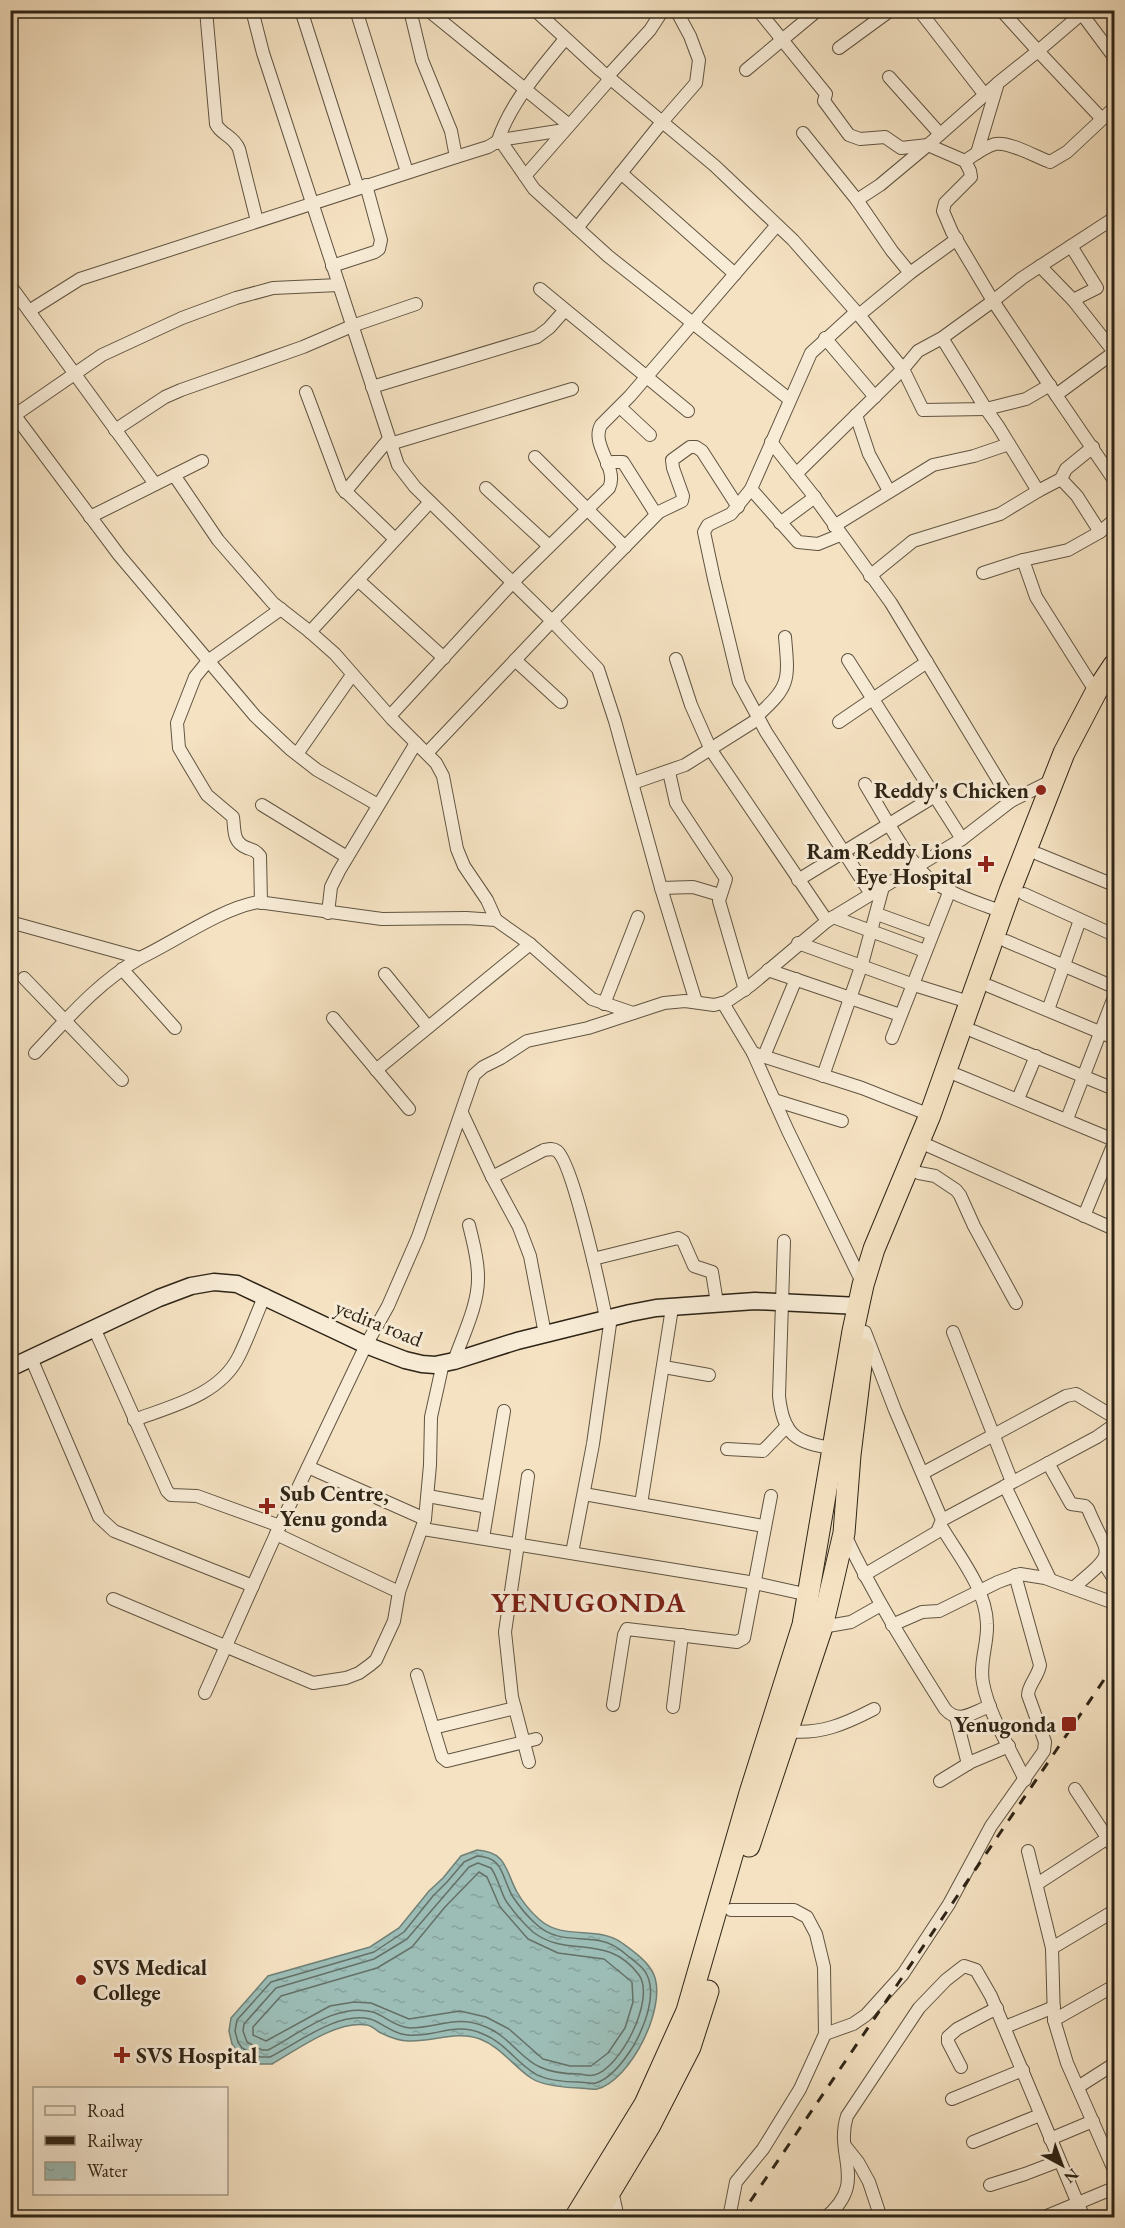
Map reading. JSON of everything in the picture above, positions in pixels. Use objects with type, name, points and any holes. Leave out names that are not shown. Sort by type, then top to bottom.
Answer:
[{"type":"highway","points":[[594,2217],[612,2192],[690,2048],[750,1845],[822,1627],[844,1533],[850,1455],[868,1304],[957,1074],[1038,854],[1114,665]]},
{"type":"highway","points":[[575,2217],[645,2104],[687,2010],[750,1792],[803,1625],[863,1285],[878,1239],[930,1115],[1003,912],[1064,753],[1105,689]]},
{"type":"main road","name":"yedira road","points":[[10,1368],[159,1298],[191,1286],[214,1282],[237,1284],[265,1295],[366,1345],[422,1364],[448,1362],[545,1334],[647,1310],[783,1301],[859,1306]]},
{"type":"street","points":[[206,10],[216,124],[219,131],[236,141],[257,221]]},
{"type":"street","points":[[252,10],[263,53],[389,442],[403,474],[598,669],[696,1002]]},
{"type":"street","points":[[302,10],[381,240],[379,249],[375,252],[332,266]]},
{"type":"street","points":[[356,10],[407,172]]},
{"type":"street","points":[[456,157],[451,131],[423,60],[411,16],[426,10],[524,89],[566,128]]},
{"type":"street","points":[[535,10],[609,78],[715,166],[793,240],[903,369],[923,410],[986,409],[1026,399],[1053,390],[1114,353],[1072,300],[1040,266]]},
{"type":"street","points":[[525,176],[650,30],[663,10]]},
{"type":"street","points":[[577,228],[662,122],[691,90],[698,75],[699,60],[690,36],[676,10]]},
{"type":"street","points":[[758,10],[826,94],[824,101],[849,135],[860,139],[885,137],[901,148],[928,145],[965,161],[970,177],[945,206],[945,220],[993,301],[1114,480]]},
{"type":"street","points":[[746,70],[818,10]]},
{"type":"street","points":[[838,48],[891,10]]},
{"type":"street","points":[[919,10],[985,94]]},
{"type":"street","points":[[1001,10],[1102,119]]},
{"type":"street","points":[[857,200],[880,185],[928,145],[1082,12],[1114,57]]},
{"type":"street","points":[[565,39],[524,89],[501,128],[499,142],[534,189],[608,256],[789,399]]},
{"type":"street","points":[[889,77],[940,134]]},
{"type":"street","points":[[977,153],[998,83]]},
{"type":"street","points":[[965,161],[996,143],[1015,147],[1050,162],[1067,152],[1114,108]]},
{"type":"street","points":[[29,312],[80,279],[499,142],[566,128]]},
{"type":"street","points":[[803,134],[857,200],[910,273]]},
{"type":"street","points":[[621,173],[735,273]]},
{"type":"street","points":[[796,474],[903,369],[918,351],[942,338],[1040,266],[1114,218]]},
{"type":"street","points":[[390,716],[512,583],[611,484],[598,438],[598,430],[777,225]]},
{"type":"street","points":[[871,894],[758,717],[740,682],[704,532],[708,525],[723,519],[738,507],[751,489],[811,353],[825,338],[957,239]]},
{"type":"street","points":[[1071,246],[1097,288],[1072,300]]},
{"type":"street","points":[[10,285],[155,484]]},
{"type":"street","points":[[339,285],[281,287],[236,298],[135,338],[102,355],[13,412],[90,518],[255,716],[317,770],[378,805]]},
{"type":"street","points":[[540,289],[688,411]]},
{"type":"street","points":[[115,430],[165,397],[181,390],[416,304]]},
{"type":"street","points":[[372,387],[537,337],[549,328],[565,310]]},
{"type":"street","points":[[825,338],[875,396]]},
{"type":"street","points":[[942,338],[1038,491]]},
{"type":"street","points":[[345,492],[389,442],[572,389]]},
{"type":"street","points":[[306,392],[338,481],[345,492],[395,539]]},
{"type":"street","points":[[620,407],[650,435]]},
{"type":"street","points":[[856,415],[869,454],[889,491]]},
{"type":"street","points":[[771,441],[815,497],[891,603],[1011,801]]},
{"type":"street","points":[[751,489],[798,543],[818,544],[889,491],[933,465],[974,456],[1009,444]]},
{"type":"street","points":[[428,752],[659,512],[682,501],[683,496],[672,459],[690,447],[696,447],[702,451],[738,507]]},
{"type":"street","points":[[870,576],[914,542],[1000,514],[1061,479],[1066,469],[1093,447]]},
{"type":"street","points":[[535,457],[586,510],[625,546]]},
{"type":"street","points":[[90,518],[202,460]]},
{"type":"street","points":[[607,464],[623,462],[654,511],[659,512]]},
{"type":"street","points":[[174,475],[218,540],[281,609],[335,654],[390,716],[428,752],[443,776],[457,849],[464,866],[487,900],[496,920],[530,944],[575,987],[592,999],[633,1013]]},
{"type":"street","points":[[1061,479],[1077,496],[1100,532]]},
{"type":"street","points":[[486,488],[549,546]]},
{"type":"street","points":[[780,523],[815,497]]},
{"type":"street","points":[[310,632],[430,502]]},
{"type":"street","points":[[983,573],[1023,560],[1068,550],[1100,532],[1114,520]]},
{"type":"street","points":[[1023,560],[1036,597],[1105,689]]},
{"type":"street","points":[[358,580],[444,657]]},
{"type":"street","points":[[261,903],[260,856],[254,850],[238,842],[235,837],[233,817],[207,795],[179,748],[177,723],[195,677],[208,661],[281,609]]},
{"type":"street","points":[[633,783],[669,772],[711,750],[758,717],[786,685],[788,669],[785,637]]},
{"type":"street","points":[[676,659],[691,705],[711,750],[798,880],[830,919],[925,951]]},
{"type":"street","points":[[515,660],[561,702]]},
{"type":"street","points":[[848,660],[962,839]]},
{"type":"street","points":[[839,722],[927,662]]},
{"type":"street","points":[[297,754],[352,675]]},
{"type":"street","points":[[328,912],[331,887],[416,743]]},
{"type":"street","points":[[669,772],[676,803],[726,879],[720,895],[720,909],[745,990]]},
{"type":"street","points":[[205,1693],[278,1530],[366,1345],[388,1306],[426,1219],[474,1075],[483,1067],[527,1041],[588,1028],[664,1003],[696,1002],[714,1005],[723,1003],[745,990],[798,943],[830,919],[962,839],[1011,801],[1054,780]]},
{"type":"street","points":[[865,784],[916,867],[931,880],[950,890],[1003,912]]},
{"type":"street","points":[[798,880],[935,796]]},
{"type":"street","points":[[261,805],[347,857]]},
{"type":"street","points":[[1038,854],[1114,885]]},
{"type":"street","points":[[661,888],[693,887],[720,895]]},
{"type":"street","points":[[823,1076],[872,932],[883,887]]},
{"type":"street","points":[[892,1038],[911,984],[950,890]]},
{"type":"street","points":[[1024,894],[1114,935]]},
{"type":"street","points":[[34,1053],[92,992],[122,969],[245,904],[261,903],[382,919],[496,920]]},
{"type":"street","points":[[877,914],[932,934]]},
{"type":"street","points":[[604,1004],[638,917]]},
{"type":"street","points":[[1048,1010],[1080,920]]},
{"type":"street","points":[[10,922],[140,958]]},
{"type":"street","points":[[1006,941],[1114,987]]},
{"type":"street","points":[[798,943],[911,984],[972,1003]]},
{"type":"street","points":[[376,1070],[530,944]]},
{"type":"street","points":[[122,969],[175,1028]]},
{"type":"street","points":[[768,970],[900,1015]]},
{"type":"street","points":[[386,974],[428,1027]]},
{"type":"street","points":[[24,978],[122,1080]]},
{"type":"street","points":[[758,1055],[796,979]]},
{"type":"street","points":[[989,986],[1114,1038]]},
{"type":"street","points":[[1067,1119],[1114,998]]},
{"type":"street","points":[[723,1003],[758,1055],[774,1100],[863,1285]]},
{"type":"street","points":[[333,1018],[409,1109]]},
{"type":"street","points":[[973,1031],[1114,1089]]},
{"type":"street","points":[[758,1055],[862,1088],[930,1115]]},
{"type":"street","points":[[1018,1099],[1036,1056]]},
{"type":"street","points":[[957,1074],[1114,1141],[1084,1216]]},
{"type":"street","points":[[774,1100],[842,1121]]},
{"type":"street","points":[[462,1113],[519,1227],[530,1256],[545,1334]]},
{"type":"street","points":[[929,1146],[1114,1229]]},
{"type":"street","points":[[492,1177],[544,1150],[551,1148],[558,1151],[577,1202],[608,1318],[593,1444],[572,1553]]},
{"type":"street","points":[[919,1173],[934,1176],[960,1195],[974,1226],[1016,1303]]},
{"type":"street","points":[[113,1599],[313,1683],[346,1678],[359,1673],[376,1660],[394,1621],[399,1592],[424,1524],[428,1496],[431,1418],[448,1362],[471,1310],[479,1278],[469,1225]]},
{"type":"street","points":[[593,1259],[678,1238],[682,1241],[694,1266],[712,1272],[717,1304]]},
{"type":"street","points":[[784,1241],[779,1396],[781,1414],[787,1426],[800,1439],[810,1445],[833,1448]]},
{"type":"street","points":[[134,1420],[198,1396],[220,1379],[239,1357],[265,1295]]},
{"type":"street","points":[[641,1504],[672,1308]]},
{"type":"street","points":[[94,1328],[134,1420],[165,1487],[171,1495],[197,1496],[278,1530],[399,1592]]},
{"type":"street","points":[[865,1332],[942,1523],[980,1591],[988,1625],[982,1663],[982,1682],[990,1706],[1024,1780]]},
{"type":"street","points":[[952,1332],[994,1434],[1008,1484],[1050,1579]]},
{"type":"street","points":[[31,1358],[99,1517],[107,1526],[114,1531],[253,1586]]},
{"type":"street","points":[[664,1366],[709,1374]]},
{"type":"street","points":[[923,1473],[1066,1395],[1076,1394],[1114,1417]]},
{"type":"street","points":[[483,1538],[504,1411]]},
{"type":"street","points":[[864,1575],[937,1532],[942,1523],[1008,1484],[1097,1437],[1114,1425]]},
{"type":"street","points":[[727,1449],[763,1451],[787,1426]]},
{"type":"street","points":[[1047,1463],[1071,1504],[1085,1506],[1088,1509],[1106,1546],[1107,1554],[1103,1562],[1073,1588]]},
{"type":"street","points":[[308,1467],[424,1524],[483,1538],[755,1583],[809,1595]]},
{"type":"street","points":[[528,1476],[505,1632],[515,1708],[530,1741],[529,1762]]},
{"type":"street","points":[[584,1494],[764,1526]]},
{"type":"street","points":[[428,1496],[488,1507]]},
{"type":"street","points":[[614,1705],[625,1630],[631,1628],[737,1642],[746,1634],[771,1496]]},
{"type":"street","points":[[844,1533],[892,1625],[945,1709],[956,1718],[968,1764]]},
{"type":"street","points":[[1103,1562],[1114,1579]]},
{"type":"street","points":[[825,2034],[853,2024],[866,2015],[903,1974],[949,1904],[991,1826],[1044,1751],[1046,1745],[1028,1695],[1029,1688],[1038,1675],[1040,1665],[1015,1575]]},
{"type":"street","points":[[892,1625],[922,1612],[939,1611],[1015,1575],[1050,1579],[1114,1603]]},
{"type":"street","points":[[822,1627],[851,1622],[880,1605]]},
{"type":"street","points":[[673,1707],[682,1635]]},
{"type":"street","points":[[417,1674],[442,1756],[447,1761],[530,1741]]},
{"type":"street","points":[[956,1718],[990,1706]]},
{"type":"street","points":[[433,1728],[515,1708]]},
{"type":"street","points":[[787,1731],[813,1733],[827,1730],[874,1709]]},
{"type":"street","points":[[940,1780],[968,1764],[1009,1746]]},
{"type":"street","points":[[1037,1884],[1112,1840],[1075,1789]]},
{"type":"street","points":[[1028,1851],[1052,1948],[1054,2020],[1067,2063],[1093,2121],[1112,2155],[1114,2170]]},
{"type":"street","points":[[729,2217],[736,2182],[758,2155],[800,2089],[825,2034],[824,1967],[816,1934],[807,1917],[794,1910],[731,1910]]},
{"type":"street","points":[[1052,1948],[1114,1911]]},
{"type":"street","points":[[825,2217],[842,2203],[847,2192],[844,2127],[858,2099],[919,2008],[946,1980],[964,1966],[976,1970],[997,2008],[1084,2217]]},
{"type":"street","points":[[1054,2020],[1114,1986]]},
{"type":"street","points":[[1005,2027],[1054,2007]]},
{"type":"street","points":[[961,2067],[948,2042],[948,2037],[957,2029],[997,2008]]},
{"type":"street","points":[[1078,2087],[1114,2064]]},
{"type":"street","points":[[952,2099],[1023,2070]]},
{"type":"street","points":[[973,2142],[1040,2115]]},
{"type":"street","points":[[1050,2139],[1093,2121]]},
{"type":"street","points":[[845,2146],[858,2162],[869,2182],[881,2217]]},
{"type":"street","points":[[990,2185],[1059,2161]]},
{"type":"street","points":[[1042,2217],[1114,2188]]},
{"type":"street","points":[[612,2192],[618,2217]]},
{"type":"water","points":[[477,1850],[487,1851],[500,1858],[519,1895],[540,1920],[560,1930],[613,1938],[636,1953],[652,1970],[657,1989],[651,2023],[633,2057],[610,2083],[597,2089],[547,2084],[531,2078],[501,2052],[480,2039],[454,2036],[405,2041],[386,2035],[367,2025],[343,2027],[331,2031],[272,2064],[260,2064],[238,2052],[232,2044],[229,2031],[231,2018],[268,1976],[370,1947],[399,1928],[461,1856]]},
{"type":"railway","points":[[739,2218],[1114,1665]]},
{"type":"place","name":"Reddy's Chicken","points":[[1041,790]]},
{"type":"place","name":"Ram Reddy Lions Eye Hospital","points":[[986,864]]},
{"type":"place","name":"Sub Centre, Yenu gonda","points":[[267,1506]]},
{"type":"place","name":"Yenugonda","points":[[1069,1724]]},
{"type":"place","name":"SVS Medical College","points":[[81,1980]]},
{"type":"place","name":"SVS Hospital","points":[[122,2055]]},
{"type":"district","name":"YENUGONDA","points":[[589,1602]]}]
